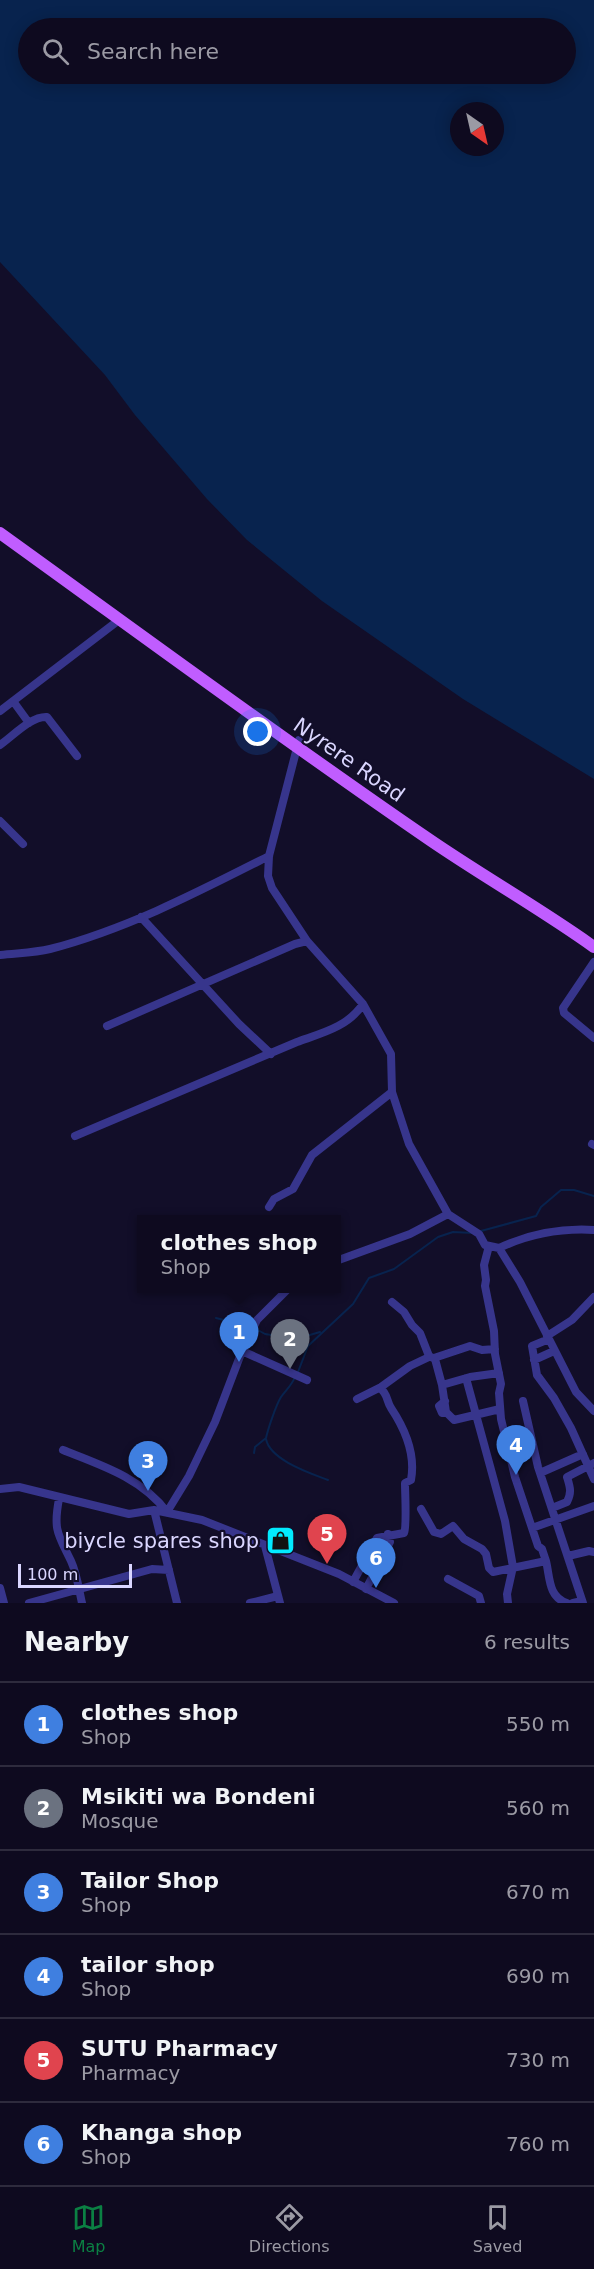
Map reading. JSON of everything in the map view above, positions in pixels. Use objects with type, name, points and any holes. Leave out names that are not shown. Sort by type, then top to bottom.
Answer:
[{"type":"main road","name":"Nyrere Road","points":[[0,526],[432,841],[594,947]]},
{"type":"main road","name":"Nyrere Road","points":[[0,533],[119,620],[298,744],[594,938]]},
{"type":"street","points":[[0,711],[119,620]]},
{"type":"street","points":[[13,701],[29,723]]},
{"type":"street","points":[[0,745],[29,723],[47,717],[77,756]]},
{"type":"street","points":[[298,744],[269,856],[268,876],[272,888],[307,941],[363,1004],[391,1054],[392,1092],[409,1144],[448,1214],[476,1233],[485,1245],[499,1248],[538,1234],[594,1230]]},
{"type":"street","points":[[0,821],[23,844]]},
{"type":"street","points":[[0,955],[48,950],[110,930],[183,899],[269,856]]},
{"type":"street","points":[[141,917],[239,1024],[271,1054]]},
{"type":"street","points":[[107,1026],[295,944],[307,941]]},
{"type":"street","points":[[594,962],[563,1008],[564,1013],[594,1038]]},
{"type":"street","points":[[75,1136],[297,1042],[331,1030],[356,1015],[363,1004]]},
{"type":"street","points":[[269,1207],[274,1199],[293,1189],[312,1155],[392,1092]]},
{"type":"street","points":[[341,1259],[410,1234],[448,1214]]},
{"type":"street","points":[[489,1246],[484,1265],[485,1286],[494,1331],[500,1409],[515,1477],[546,1561],[550,1589],[561,1601],[567,1603]]},
{"type":"street","points":[[499,1248],[520,1282],[576,1392],[594,1411]]},
{"type":"street","points":[[167,1512],[177,1499],[200,1455],[257,1320],[284,1293]]},
{"type":"street","points":[[594,1298],[572,1320],[532,1346],[537,1375],[554,1398],[591,1465],[594,1479]]},
{"type":"street","points":[[392,1302],[401,1309],[420,1333],[442,1385],[446,1412],[454,1420],[500,1409]]},
{"type":"street","points":[[357,1399],[380,1388],[410,1366],[432,1357],[470,1346],[482,1350],[495,1348]]},
{"type":"street","points":[[534,1360],[554,1350]]},
{"type":"street","points":[[243,1351],[307,1380]]},
{"type":"street","points":[[442,1385],[466,1378],[499,1373]]},
{"type":"street","points":[[466,1378],[505,1521],[513,1567],[507,1594],[508,1603]]},
{"type":"street","points":[[353,1582],[377,1538],[406,1532],[405,1483],[411,1480],[413,1464],[410,1443],[389,1404],[387,1394],[380,1388]]},
{"type":"street","points":[[523,1401],[540,1473],[582,1602],[573,1603]]},
{"type":"street","points":[[63,1450],[125,1475],[141,1485],[167,1512]]},
{"type":"street","points":[[540,1473],[561,1466],[583,1454]]},
{"type":"street","points":[[567,1477],[591,1465]]},
{"type":"street","points":[[552,1508],[567,1502],[570,1495],[567,1477],[561,1466]]},
{"type":"street","points":[[0,1489],[20,1487],[129,1514],[154,1510],[202,1520],[339,1574],[394,1603]]},
{"type":"street","points":[[59,1498],[55,1519],[61,1545],[72,1563],[82,1603]]},
{"type":"street","points":[[532,1528],[594,1506]]},
{"type":"street","points":[[421,1509],[434,1532],[441,1534],[453,1526],[464,1539],[482,1549],[486,1554],[489,1568],[493,1572],[546,1561]]},
{"type":"street","points":[[154,1510],[177,1603]]},
{"type":"street","points":[[366,1588],[390,1542],[388,1534]]},
{"type":"street","points":[[250,1603],[279,1600],[265,1546]]},
{"type":"street","points":[[568,1557],[589,1551],[594,1552]]},
{"type":"street","points":[[29,1603],[152,1569],[169,1570]]},
{"type":"street","points":[[448,1580],[479,1596],[481,1603]]},
{"type":"street","points":[[0,1588],[4,1603]]},
{"type":"water","points":[[0,0],[594,0],[594,779],[463,699],[322,601],[247,540],[207,499],[135,415],[105,375],[0,262]]},
{"type":"waterway","points":[[481,1231],[536,1216],[541,1207],[561,1190],[574,1190],[594,1196]]},
{"type":"waterway","points":[[298,1372],[308,1346],[353,1304],[369,1278],[394,1269],[438,1237],[453,1232],[473,1233]]},
{"type":"waterway","points":[[216,1318],[251,1327]]},
{"type":"waterway","points":[[256,1329],[265,1334],[296,1339],[320,1332]]},
{"type":"waterway","points":[[254,1453],[255,1447],[266,1438],[279,1401],[295,1377]]},
{"type":"waterway","points":[[266,1439],[269,1447],[283,1459],[328,1480]]},
{"type":"place","name":"clothes shop","points":[[239,1362]]},
{"type":"place","name":"Msikiti wa Bondeni","points":[[290,1369]]},
{"type":"place","name":"tailor shop","points":[[516,1475]]},
{"type":"place","name":"Tailor Shop","points":[[148,1491]]},
{"type":"place","name":"biycle spares shop","points":[[280,1541]]},
{"type":"place","name":"SUTU Pharmacy","points":[[327,1564]]},
{"type":"place","name":"Khanga shop","points":[[376,1588]]}]
